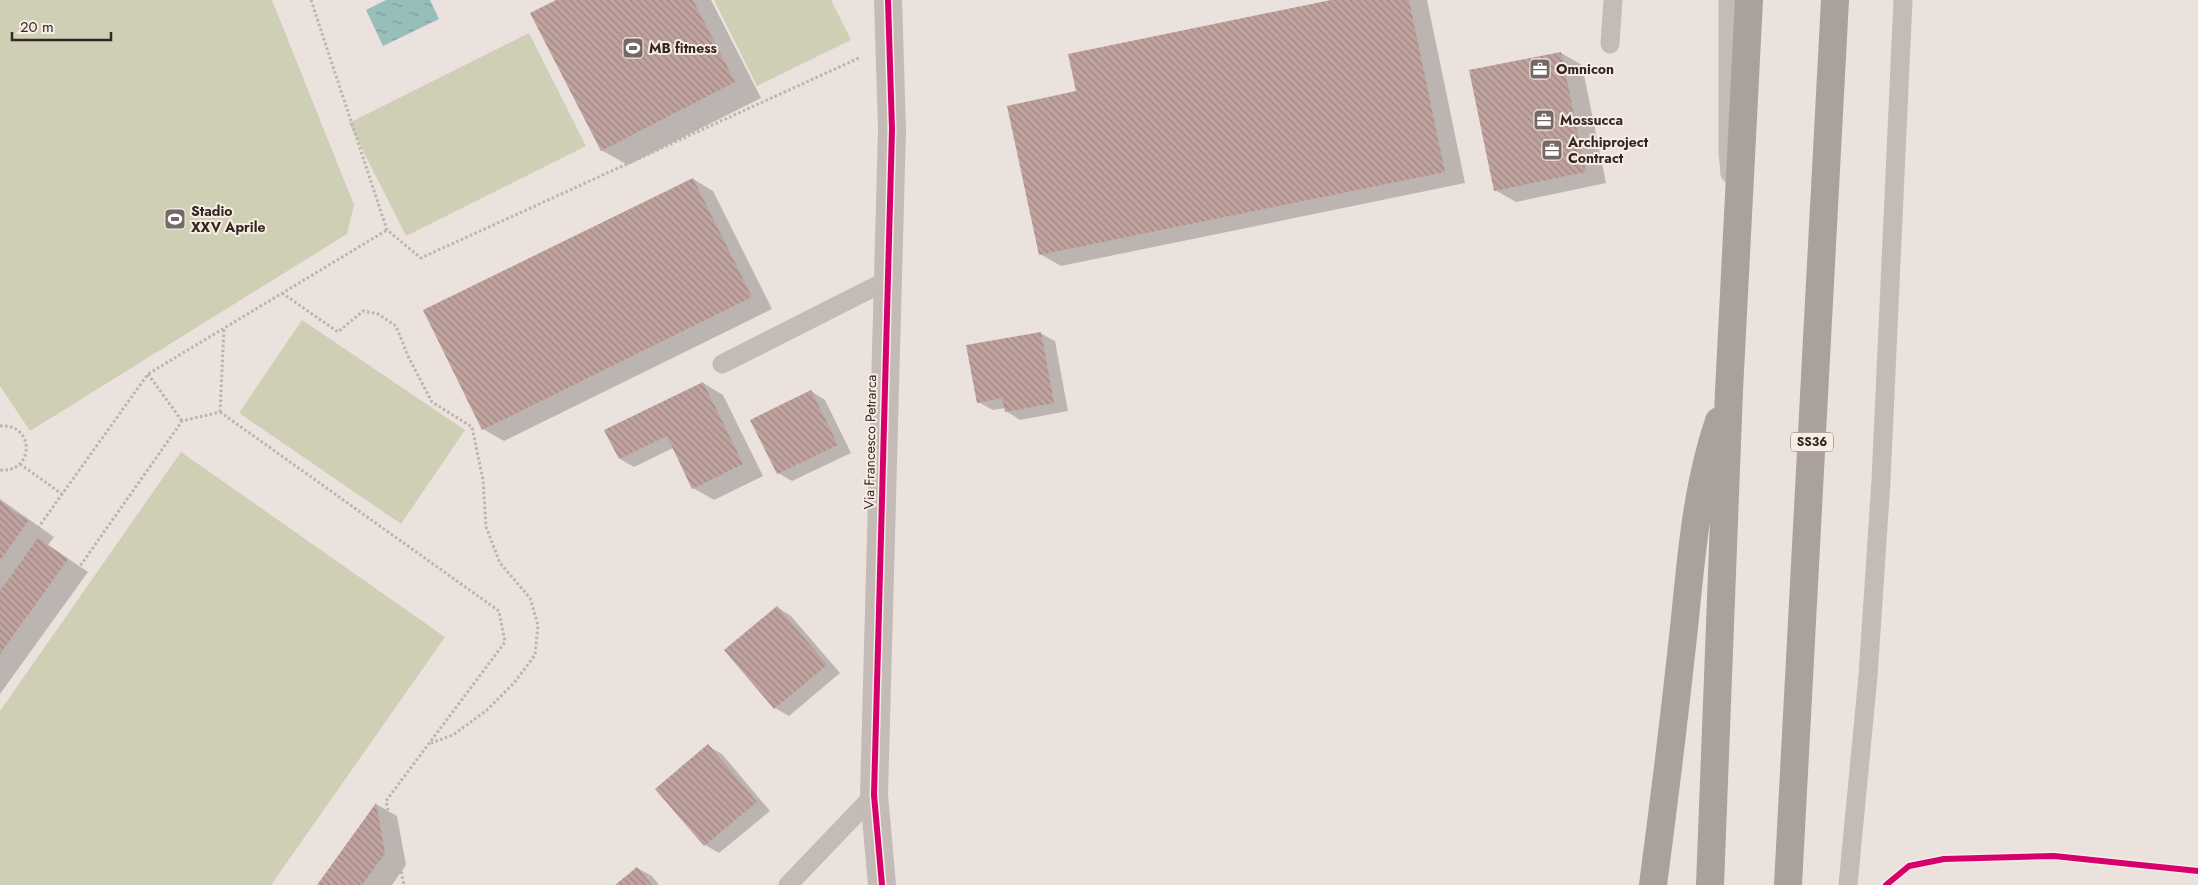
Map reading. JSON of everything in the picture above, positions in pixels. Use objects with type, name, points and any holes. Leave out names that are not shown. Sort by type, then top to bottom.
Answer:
[{"type":"highway","points":[[1710,885],[1729,391],[1749,0]]},
{"type":"highway","name":"SS36","points":[[1788,885],[1836,0]]},
{"type":"highway","points":[[1653,885],[1672,741],[1693,528],[1708,455],[1729,391]]},
{"type":"street","name":"Via Francesco Petrarca","points":[[882,885],[874,794],[886,281],[892,129],[888,0]]},
{"type":"lane","points":[[1610,44],[1612,0]]},
{"type":"lane","points":[[1728,0],[1728,152],[1736,247]]},
{"type":"lane","points":[[1848,885],[1868,676],[1881,481],[1903,0]]},
{"type":"lane","points":[[722,364],[886,281]]},
{"type":"lane","points":[[788,885],[874,794]]},
{"type":"path","points":[[311,0],[387,230],[421,258],[889,44]]},
{"type":"path","points":[[0,580],[148,374],[387,230]]},
{"type":"path","points":[[282,292],[338,332],[363,311],[378,314],[396,326],[408,356],[432,402],[472,428],[483,480],[486,527],[500,562],[530,598],[538,625],[535,655],[514,683],[487,710],[453,735],[430,743]]},
{"type":"path","points":[[220,412],[224,328]]},
{"type":"path","points":[[148,374],[182,421]]},
{"type":"path","points":[[0,680],[182,421],[220,412],[499,611],[505,642],[386,801],[404,885]]},
{"type":"path","points":[[0,426],[12,427],[24,436],[26,451],[20,464],[7,470],[0,470]]},
{"type":"path","points":[[20,464],[62,494]]},
{"type":"path","points":[[378,885],[398,858]]},
{"type":"green space","name":"Stadio XXV Aprile","points":[[0,0],[272,0],[354,205],[347,234],[30,431],[0,386]]},
{"type":"green space","points":[[714,0],[831,0],[851,40],[757,86]]},
{"type":"green space","points":[[529,33],[586,146],[406,236],[349,123]]},
{"type":"green space","points":[[302,320],[465,430],[401,524],[239,413]]},
{"type":"green space","points":[[181,452],[445,637],[271,885],[0,885],[0,711]]},
{"type":"water","points":[[386,0],[430,0],[439,19],[383,46],[366,10]]},
{"type":"building","name":"MB fitness","points":[[556,0],[693,0],[735,82],[601,151],[530,13]]},
{"type":"building","points":[[1331,0],[1409,0],[1445,172],[1039,255],[1007,106],[1076,91],[1068,54]]},
{"type":"building","points":[[1561,52],[1586,172],[1494,191],[1469,70]]},
{"type":"building","points":[[693,178],[752,297],[482,430],[423,310]]},
{"type":"building","points":[[1041,332],[1054,403],[1005,412],[1002,398],[977,403],[966,345]]},
{"type":"building","points":[[703,382],[743,464],[692,489],[667,436],[619,459],[604,430]]},
{"type":"building","points":[[811,390],[838,445],[777,474],[750,420]]},
{"type":"building","points":[[0,501],[28,521],[0,561]]},
{"type":"building","points":[[38,538],[68,559],[0,654],[0,591]]},
{"type":"building","points":[[777,606],[827,665],[774,709],[724,650]]},
{"type":"building","points":[[708,744],[757,802],[704,846],[655,789]]},
{"type":"building","points":[[376,803],[385,853],[362,885],[317,885]]},
{"type":"building","points":[[637,867],[652,885],[615,885]]},
{"type":"cycle path","points":[[882,885],[874,795],[892,129],[888,0]]},
{"type":"cycle path","points":[[1886,885],[1909,866],[1944,859],[2054,856],[2198,871]]},
{"type":"place","name":"MB fitness","points":[[633,48]]},
{"type":"place","name":"Omnicon","points":[[1540,69]]},
{"type":"place","name":"Mossucca","points":[[1544,120]]},
{"type":"place","name":"Archiproject Contract","points":[[1552,150]]},
{"type":"place","name":"Stadio XXV Aprile","points":[[175,219]]}]
